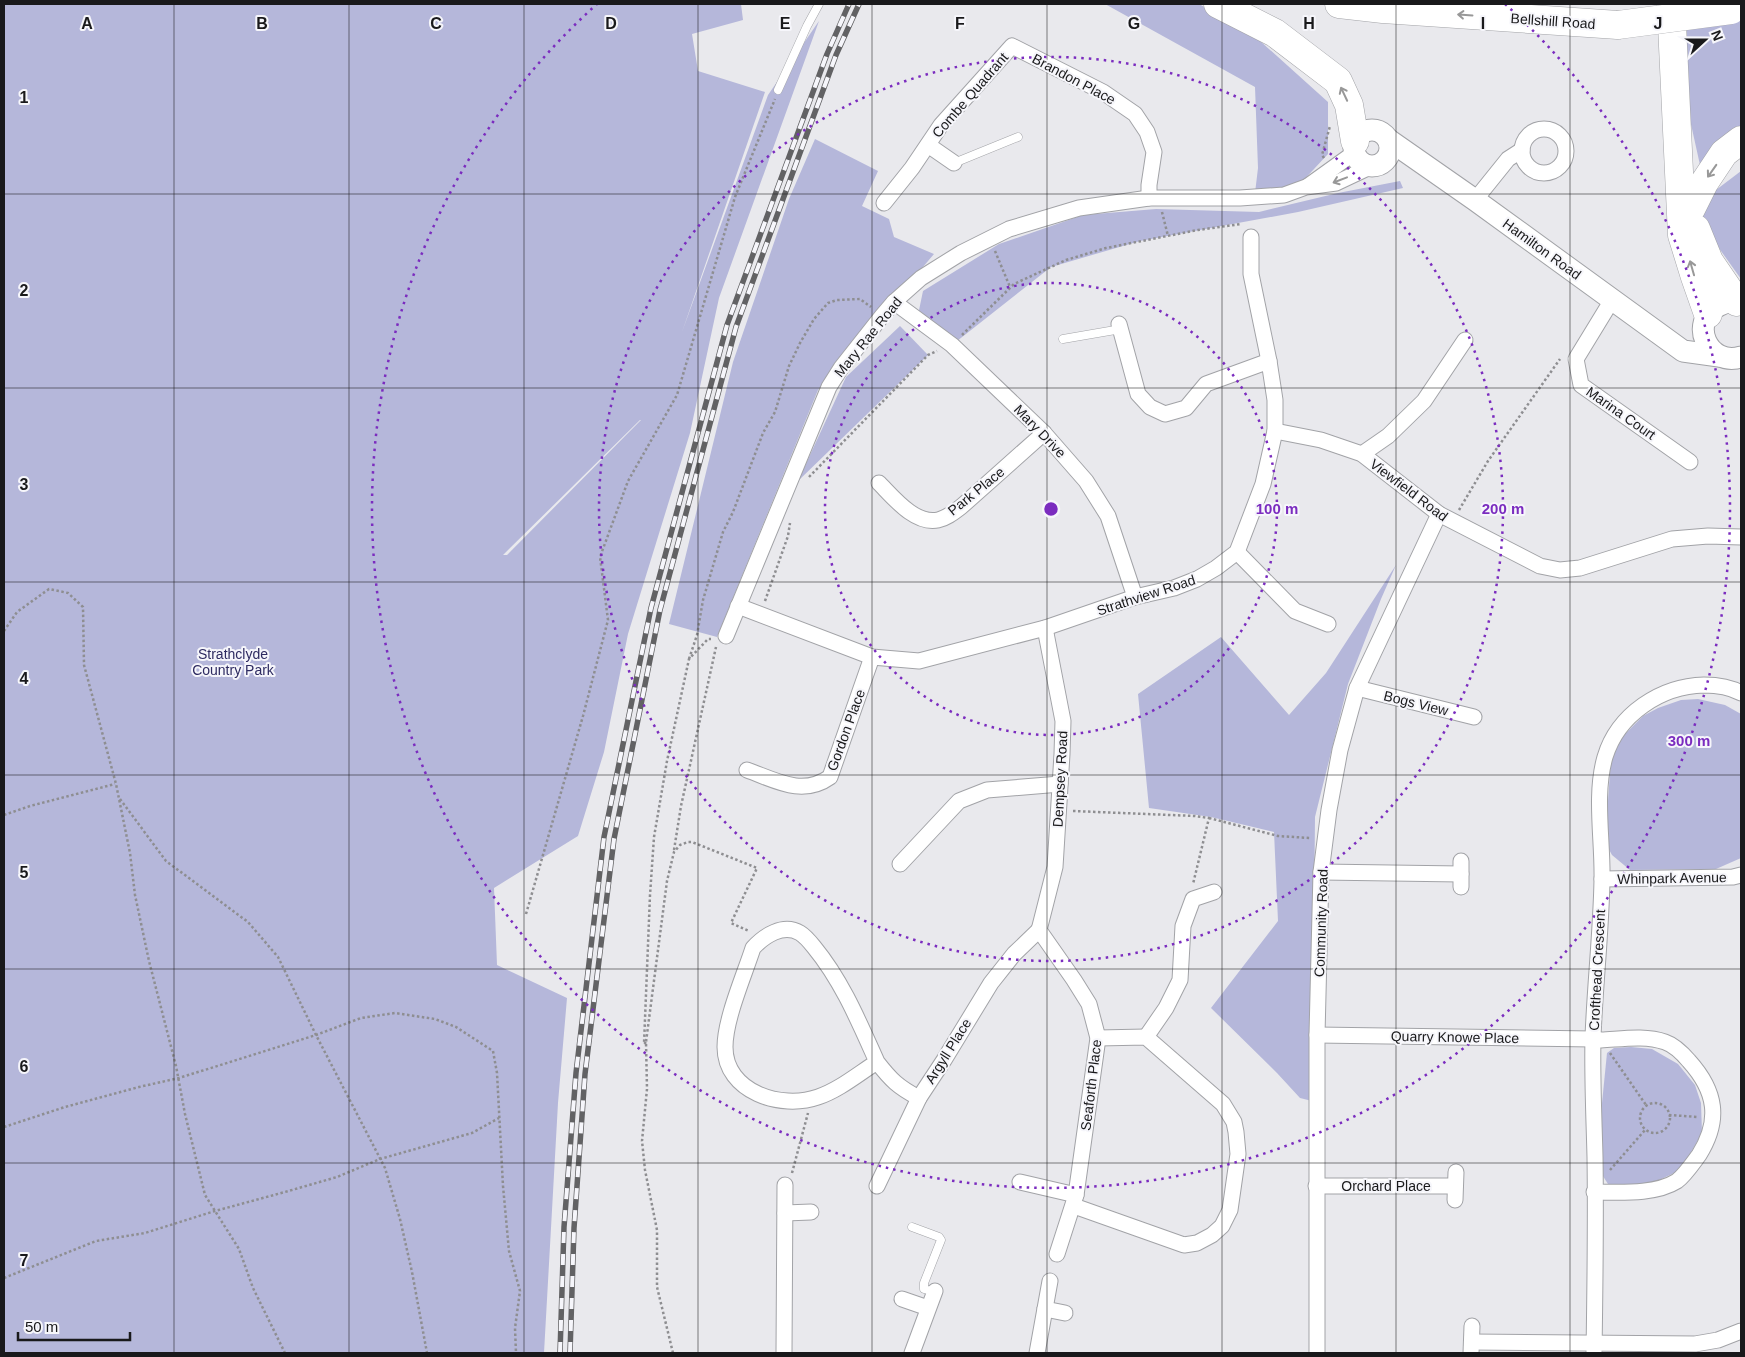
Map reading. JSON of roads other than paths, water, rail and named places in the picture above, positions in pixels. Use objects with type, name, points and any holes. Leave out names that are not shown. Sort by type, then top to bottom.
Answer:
[{"type":"highway","points":[[1218,4],[1275,33],[1338,81],[1349,105],[1354,147]]},
{"type":"highway","name":"Bellshill Road","points":[[1339,4],[1383,10],[1618,25],[1736,8]]},
{"type":"highway","points":[[1671,4],[1682,235],[1706,319]]},
{"type":"highway","points":[[1691,209],[1704,183],[1724,153],[1741,140]]},
{"type":"highway","points":[[1680,175],[1697,231],[1709,261],[1739,303]]},
{"type":"main road","points":[[1375,166],[1383,162],[1390,152],[1388,140],[1385,135],[1374,130],[1363,132],[1354,147],[1362,163],[1375,166],[1422,164]]},
{"type":"main road","name":"Hamilton Road","points":[[1388,140],[1475,200],[1684,351],[1733,360]]},
{"type":"main road","points":[[1661,334],[1678,335],[1706,319],[1714,308],[1721,304],[1739,303]]},
{"type":"main road","points":[[1706,319],[1704,334],[1706,343],[1712,350],[1733,360]]},
{"type":"street","name":"Combe Quadrant","points":[[884,203],[912,168],[941,125],[1012,46]]},
{"type":"street","name":"Brandon Place","points":[[1012,46],[1103,92],[1135,114],[1148,132],[1154,152],[1149,185],[1153,198]]},
{"type":"street","name":"Combe Quadrant","points":[[928,145],[954,163]]},
{"type":"street","name":"Mary Rae Road","points":[[1306,187],[1354,147]]},
{"type":"street","points":[[1475,200],[1508,159],[1522,150]]},
{"type":"street","name":"Mary Rae Road","points":[[722,637],[738,606],[829,387],[841,368],[882,316],[894,302],[921,278],[961,253],[1009,228],[1079,208],[1153,198],[1240,198],[1284,195],[1306,187],[1336,183],[1375,166]]},
{"type":"street","points":[[1251,237],[1251,274],[1275,400],[1275,431],[1263,484],[1237,552],[1294,612],[1328,624]]},
{"type":"street","name":"Marina Court","points":[[1612,300],[1576,359],[1581,384],[1690,462]]},
{"type":"street","name":"Mary Drive","points":[[894,302],[952,345],[1044,433],[1086,481],[1108,516],[1135,597]]},
{"type":"street","points":[[1120,327],[1138,394],[1150,407],[1165,414],[1186,408],[1206,384],[1269,361]]},
{"type":"street","points":[[1362,454],[1388,436],[1424,402],[1465,340]]},
{"type":"street","name":"Viewfield Road","points":[[1275,431],[1321,440],[1362,454],[1446,518],[1540,566],[1560,570],[1580,568],[1672,539],[1708,536],[1741,537]]},
{"type":"street","name":"Park Place","points":[[879,483],[909,512],[926,519],[936,520],[950,515],[962,506],[1044,433]]},
{"type":"street","name":"Community Road","points":[[1317,1353],[1317,1035],[1322,872],[1326,838],[1340,750],[1357,688],[1446,518]]},
{"type":"street","name":"Strathview Road","points":[[738,606],[872,657],[919,661],[1045,628],[1135,597],[1174,588],[1198,579],[1237,552]]},
{"type":"street","name":"Dempsey Road","points":[[1039,930],[1055,867],[1063,721],[1045,628]]},
{"type":"street","name":"Gordon Place","points":[[747,770],[796,787],[810,787],[822,783],[830,777],[872,657]]},
{"type":"street","name":"Crofthead Crescent","points":[[1594,1348],[1597,1040],[1602,879],[1600,810],[1602,772],[1605,756],[1612,740],[1647,701],[1676,688],[1712,685],[1741,693]]},
{"type":"street","name":"Bogs View","points":[[1357,688],[1474,717]]},
{"type":"street","points":[[900,864],[959,801],[987,790],[1060,784]]},
{"type":"street","points":[[1322,872],[1461,874]]},
{"type":"street","name":"Whinpark Avenue","points":[[1602,879],[1734,877],[1741,875]]},
{"type":"street","points":[[1146,1037],[1166,1008],[1180,980],[1183,926],[1193,899],[1214,892]]},
{"type":"street","points":[[876,1062],[835,1089],[818,1097],[791,1102],[757,1094],[732,1076],[727,1065],[725,1048],[726,1030],[753,948],[758,942],[771,933],[786,929],[800,933],[807,939],[831,970],[853,1008],[876,1062],[902,1090],[919,1098]]},
{"type":"street","name":"Seaforth Place","points":[[1039,930],[1089,1004],[1098,1038],[1075,1201],[1058,1254]]},
{"type":"street","name":"Argyll Place","points":[[876,1186],[919,1098],[991,983],[1014,954],[1039,930]]},
{"type":"street","name":"Quarry Knowe Place","points":[[1317,1035],[1597,1040],[1649,1038],[1668,1042],[1700,1073],[1710,1094],[1714,1117],[1708,1141],[1694,1163],[1677,1181],[1650,1191],[1595,1189]]},
{"type":"street","points":[[1020,1182],[1075,1201],[1184,1244],[1197,1243],[1212,1235],[1222,1226],[1230,1210],[1238,1154],[1234,1122],[1223,1104],[1146,1037],[1098,1038]]},
{"type":"street","points":[[784,1353],[785,1185]]},
{"type":"street","name":"Orchard Place","points":[[1316,1186],[1456,1186]]},
{"type":"street","points":[[785,1213],[811,1212]]},
{"type":"street","points":[[1037,1353],[1050,1281]]},
{"type":"street","points":[[912,1353],[935,1291]]},
{"type":"street","points":[[902,1299],[928,1308]]},
{"type":"street","points":[[1045,1309],[1065,1313]]},
{"type":"street","points":[[1472,1326],[1472,1348],[1594,1348],[1695,1344],[1718,1340],[1741,1331]]},
{"type":"lane","points":[[778,90],[819,4]]},
{"type":"lane","points":[[954,163],[1018,137]]},
{"type":"lane","points":[[1063,339],[1120,327]]},
{"type":"lane","points":[[912,1228],[939,1236],[941,1240],[924,1283],[924,1289],[935,1291]]},
{"type":"railway","points":[[560,1353],[564,1227],[576,1073],[604,837],[651,608],[727,325],[827,54],[849,4]]},
{"type":"railway","points":[[570,1353],[574,1228],[585,1074],[614,839],[660,610],[736,327],[836,55],[859,4]]},
{"type":"park label","name":"Strathclyde Country Park","points":[[233,662]]}]
